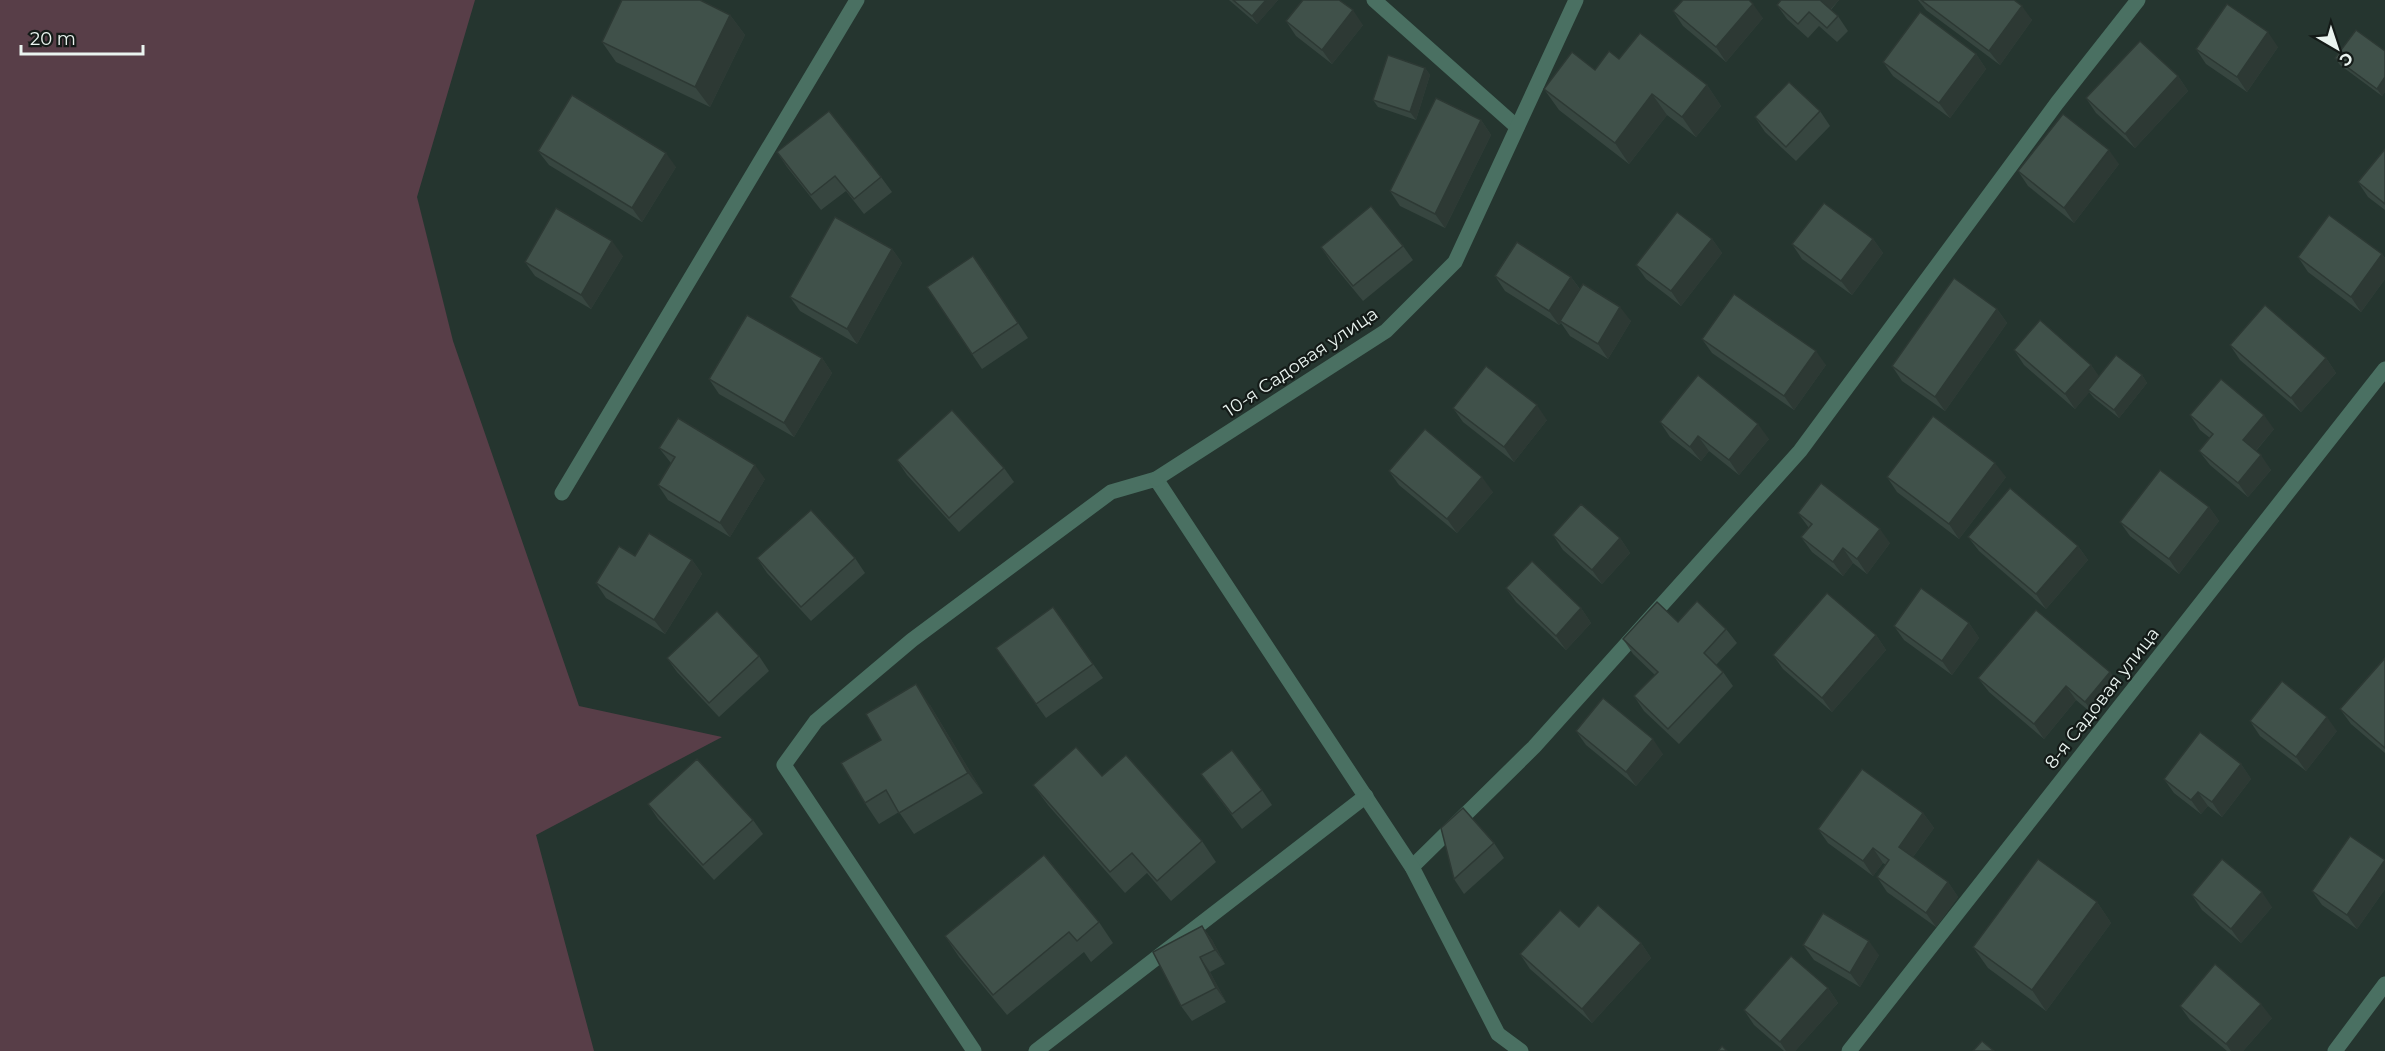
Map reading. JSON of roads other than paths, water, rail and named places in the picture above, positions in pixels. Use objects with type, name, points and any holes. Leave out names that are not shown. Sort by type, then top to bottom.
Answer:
[{"type":"street","points":[[561,493],[857,0]]},
{"type":"street","points":[[1374,0],[1517,127]]},
{"type":"street","name":"10-я Садовая улица","points":[[974,1051],[784,765],[816,721],[912,640],[1112,492],[1156,479],[1386,331],[1455,262],[1576,0]]},
{"type":"street","points":[[1412,867],[1534,747],[1800,452],[2057,102],[2138,0]]},
{"type":"street","name":"8-я Садовая улица","points":[[1849,1051],[2385,369]]},
{"type":"street","points":[[1156,479],[1412,867],[1498,1034],[1521,1051]]},
{"type":"street","points":[[1036,1051],[1366,796]]},
{"type":"street","points":[[2335,1051],[2385,984]]}]
